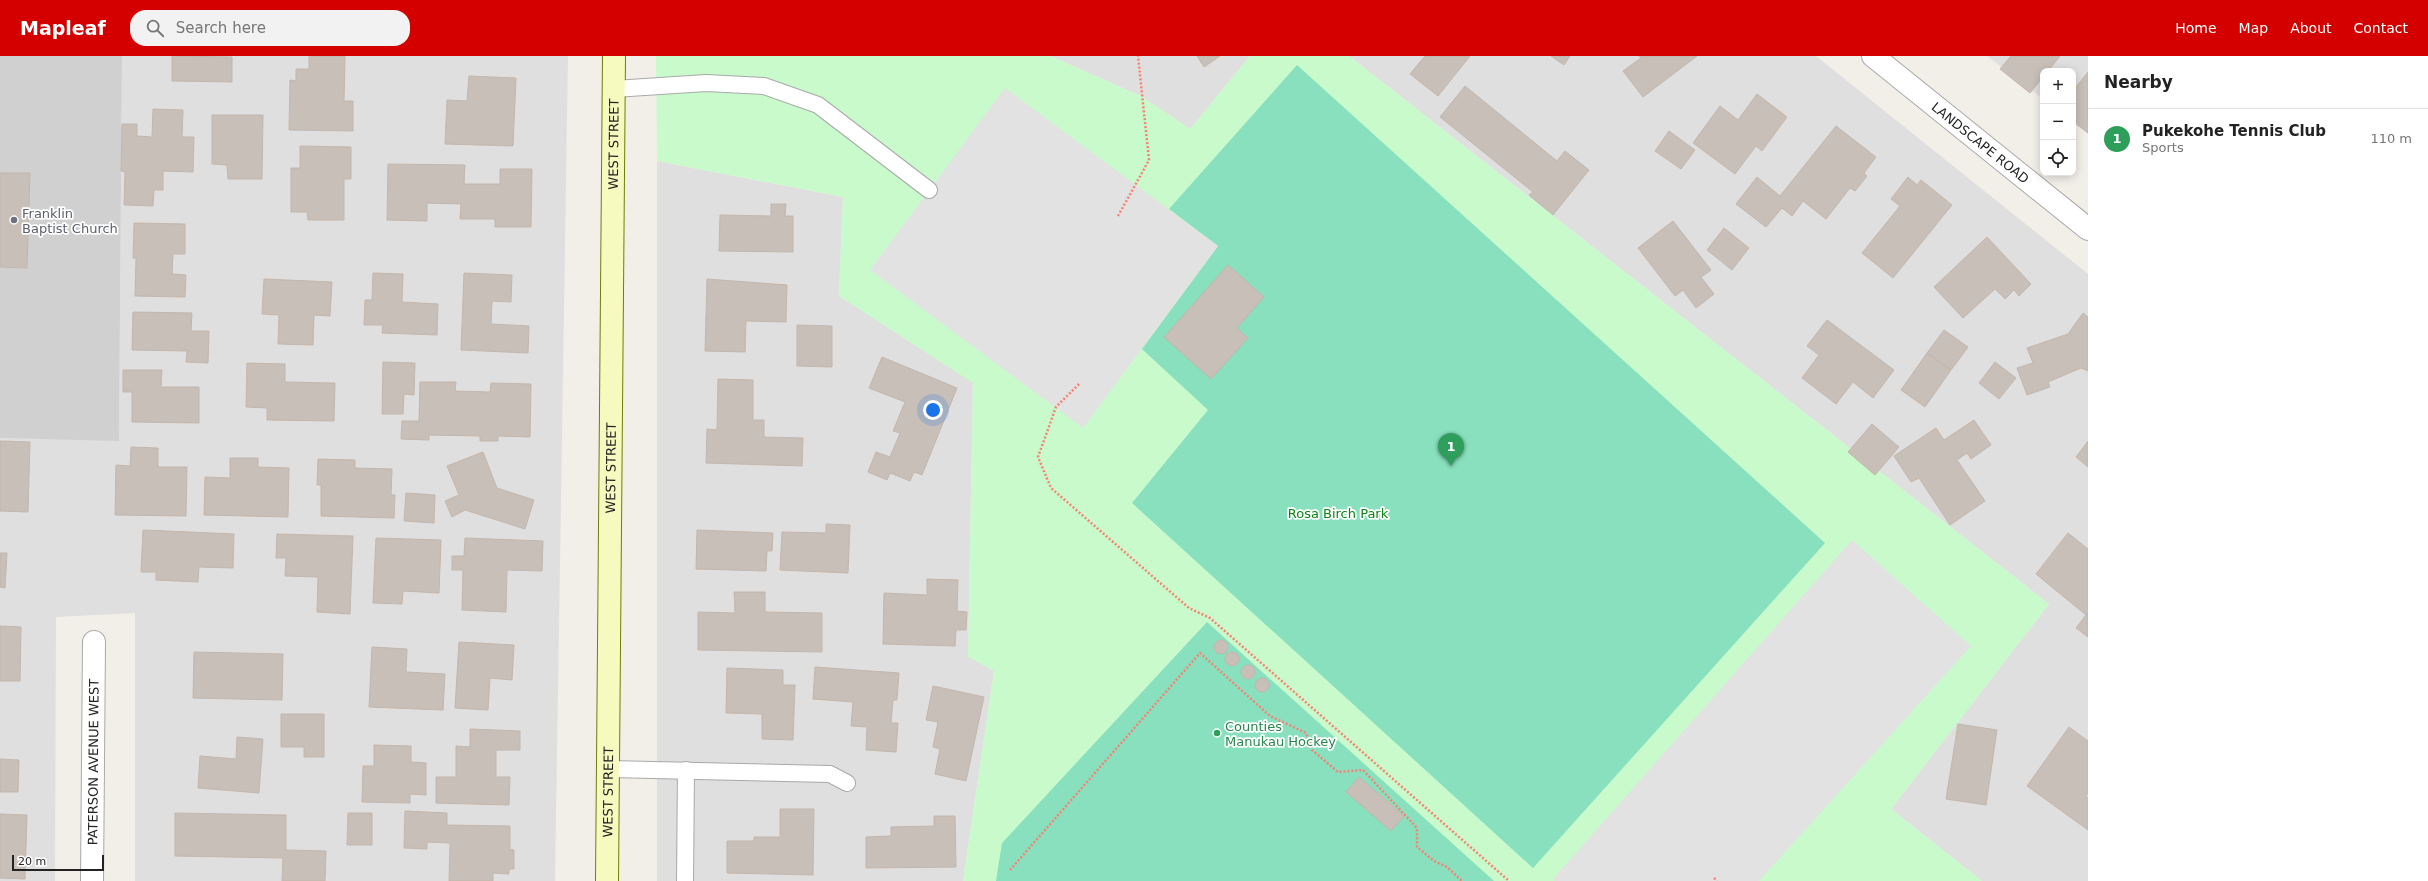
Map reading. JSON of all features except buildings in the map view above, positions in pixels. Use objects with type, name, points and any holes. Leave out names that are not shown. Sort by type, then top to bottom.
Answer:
[{"type":"main road","name":"WEST STREET","points":[[608,881],[614,56]]},
{"type":"street","name":"LANDSCAPE ROAD","points":[[1873,56],[2088,229]]},
{"type":"street","name":"PATERSON AVENUE WEST","points":[[92,881],[94,642]]},
{"type":"lane","points":[[614,89],[706,83],[764,86],[818,105],[929,190]]},
{"type":"lane","points":[[609,769],[830,774],[847,783]]},
{"type":"lane","points":[[685,881],[686,770]]},
{"type":"path","points":[[1118,216],[1149,160],[1138,56]]},
{"type":"path","points":[[1079,384],[1056,407],[1038,457],[1051,488],[1189,608],[1210,618],[1509,881]]},
{"type":"path","points":[[1010,870],[1200,653],[1270,716],[1306,733],[1312,750],[1338,772],[1363,770],[1417,828],[1417,847],[1434,861],[1447,867],[1462,881]]},
{"type":"path","points":[[1714,878],[1717,881]]},
{"type":"shaded area","points":[[0,56],[122,56],[119,441],[0,438]]},
{"type":"shaded area","points":[[122,56],[568,56],[555,881],[135,881],[135,613],[56,617],[55,881],[0,881],[0,438],[119,440]]},
{"type":"shaded area","points":[[1050,56],[1250,56],[1190,129],[1141,96]]},
{"type":"shaded area","points":[[1349,56],[1816,56],[2088,274],[2088,881],[1982,881],[1891,809],[2049,604]]},
{"type":"shaded area","points":[[1987,56],[2088,56],[2088,134],[2076,125],[2076,68],[2040,68],[2040,97]]},
{"type":"shaded area","points":[[1005,88],[1218,246],[1083,428],[870,270]]},
{"type":"shaded area","points":[[657,161],[843,197],[839,296],[973,382],[968,656],[994,671],[963,881],[657,881]]},
{"type":"shaded area","points":[[1852,540],[1971,646],[1759,881],[1555,881],[1553,879]]},
{"type":"green space","name":"Rosa Birch Park","points":[[656,56],[1050,56],[1141,96],[1190,129],[1250,56],[1349,56],[2049,604],[1891,809],[1982,881],[963,881],[994,671],[968,657],[973,383],[839,296],[843,197],[657,161]]},
{"type":"green space","points":[[1297,65],[1825,543],[1533,868],[1132,503],[1208,410],[1142,349],[1218,246],[1169,209]]},
{"type":"green space","name":"Counties Manukau Hockey","points":[[1207,622],[1494,881],[996,881],[1002,843]]},
{"type":"place","name":"Franklin Baptist Church","points":[[14,220]]},
{"type":"place","name":"Pukekohe Tennis Club","points":[[1451,466]]},
{"type":"place","name":"Counties Manukau Hockey","points":[[1217,733]]}]
